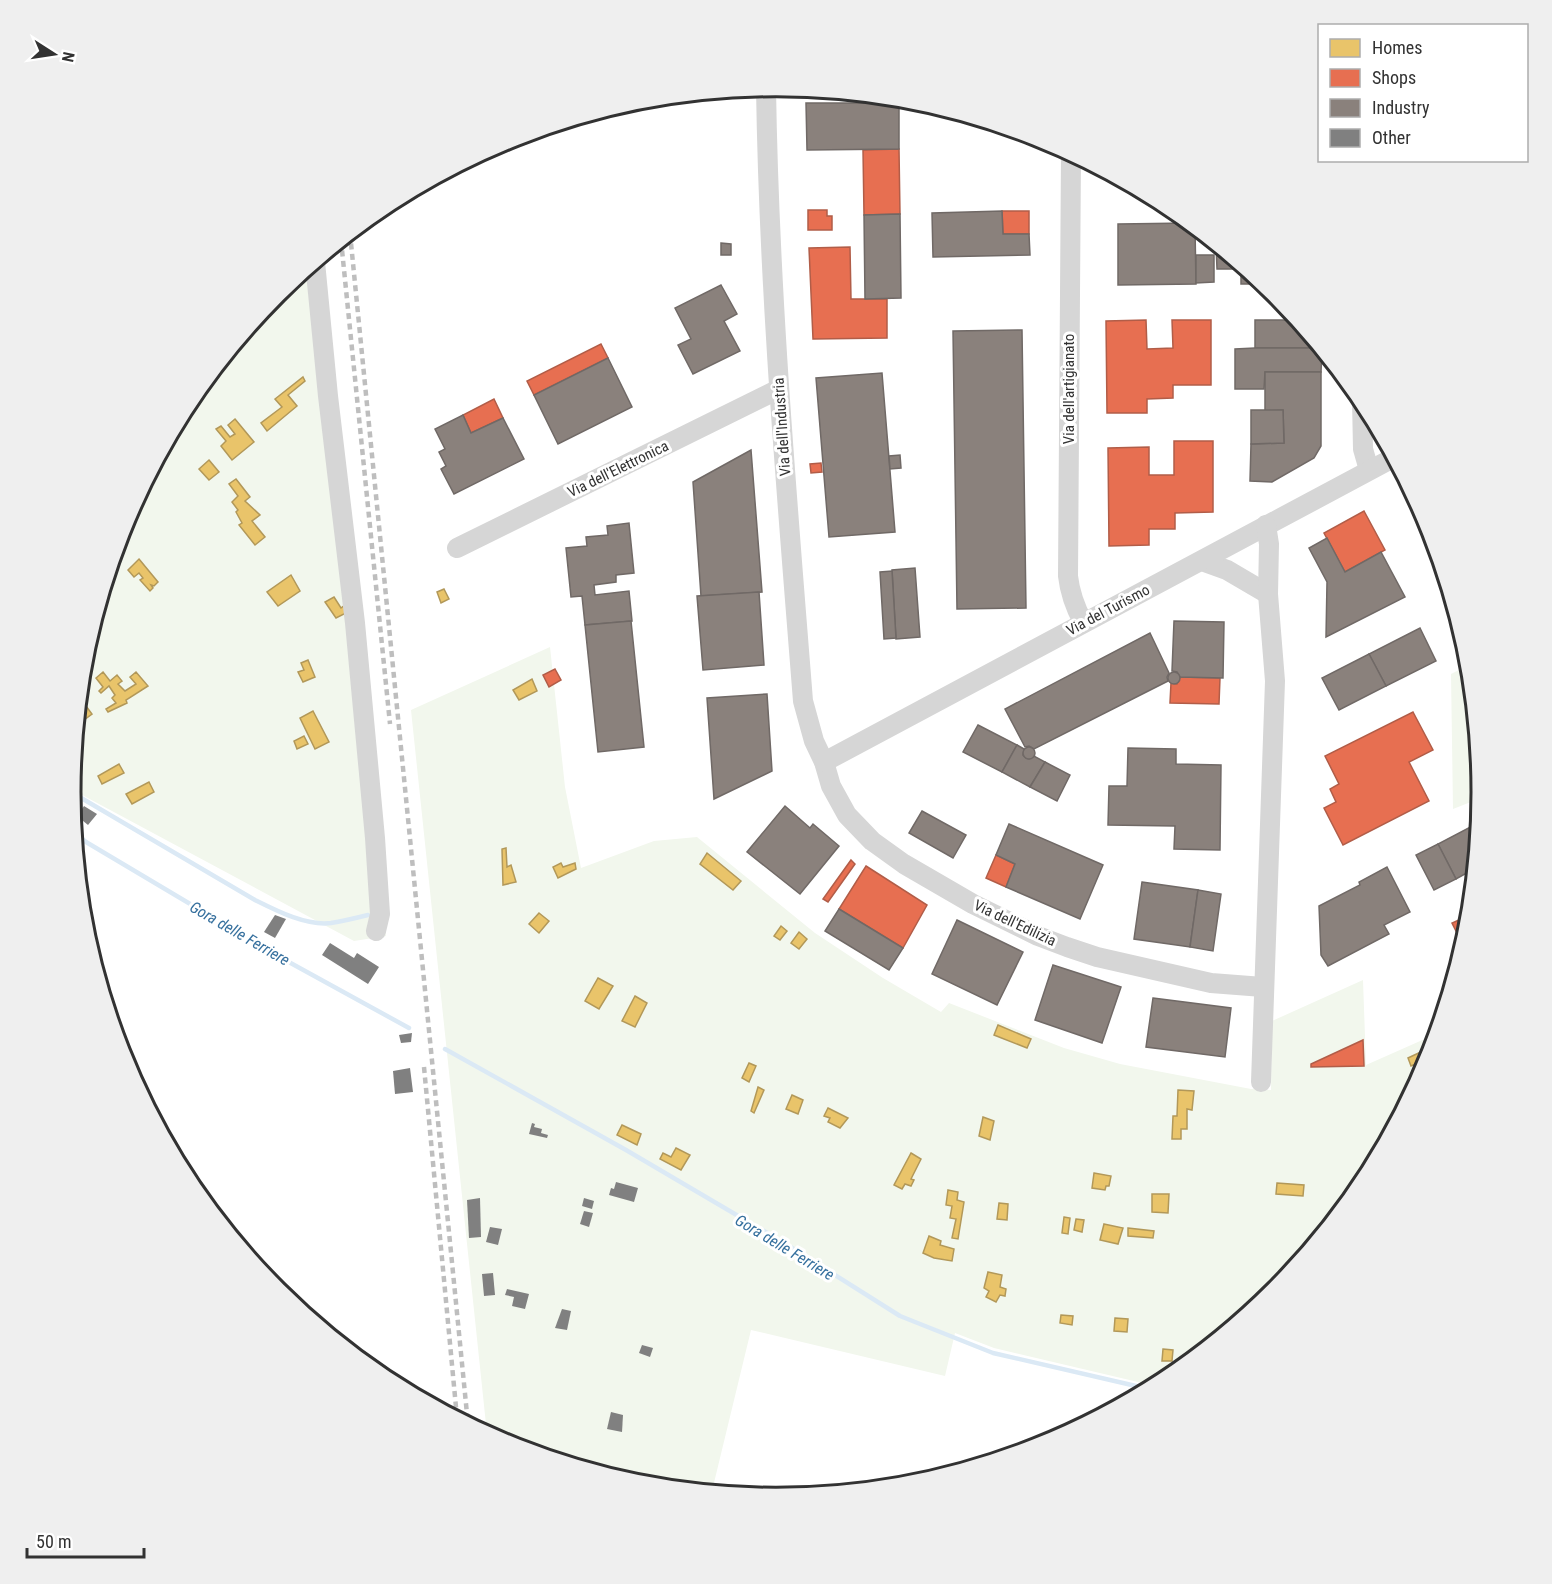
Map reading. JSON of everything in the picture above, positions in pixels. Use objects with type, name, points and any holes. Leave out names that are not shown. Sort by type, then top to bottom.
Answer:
[{"type":"street","name":"Via dell'Industria","points":[[766,97],[769,208],[779,389],[803,701],[814,741],[824,762]]},
{"type":"street","name":"Via dell'artigianato","points":[[1071,163],[1068,576],[1074,606],[1083,622]]},
{"type":"street","points":[[316,271],[355,622],[374,827],[380,914],[376,931]]},
{"type":"street","name":"Via dell'Elettronica","points":[[457,548],[779,389]]},
{"type":"street","points":[[1362,420],[1363,449],[1369,470]]},
{"type":"street","name":"Via del Turismo","points":[[824,762],[1387,462]]},
{"type":"street","points":[[1260,1082],[1275,681],[1268,594],[1269,544],[1266,525]]},
{"type":"street","points":[[1202,561],[1227,570],[1268,594]]},
{"type":"street","name":"Via dell'Edilizia","points":[[824,762],[831,786],[848,815],[872,841],[904,864],[973,904],[1038,936],[1097,957],[1211,983],[1263,987]]},
{"type":"shaded area","points":[[313,274],[386,936],[354,941],[81,794],[82,747],[94,656],[118,569],[134,526],[174,444],[198,406],[253,334]]},
{"type":"shaded area","points":[[550,647],[565,787],[581,868],[654,841],[697,837],[815,933],[883,978],[941,1012],[949,1003],[1064,1048],[1120,1064],[1251,1089],[1271,1090],[1272,1021],[1363,980],[1366,1065],[1425,1039],[1378,1140],[1354,1178],[1299,1250],[1234,1315],[1199,1343],[1141,1383],[994,1348],[955,1333],[945,1376],[751,1330],[714,1484],[640,1474],[553,1450],[486,1423],[411,710]]},
{"type":"shaded area","points":[[1460,669],[1470,747],[1471,792],[1471,802],[1453,809],[1451,674]]},
{"type":"building: Homes","points":[[303,377],[305,381],[288,395],[297,406],[267,431],[261,423],[282,407],[275,399]]},
{"type":"building: Homes","points":[[235,419],[254,442],[232,460],[221,446],[226,441],[216,429],[221,426],[230,437],[235,434],[228,425]]},
{"type":"building: Homes","points":[[209,460],[219,472],[209,480],[199,469]]},
{"type":"building: Homes","points":[[236,479],[250,497],[245,501],[260,515],[252,521],[265,537],[255,545],[239,525],[242,523],[236,512],[238,510],[232,502],[238,496],[229,484]]},
{"type":"building: Homes","points":[[139,559],[158,582],[154,586],[151,585],[153,588],[150,591],[140,580],[143,578],[139,573],[134,577],[128,570]]},
{"type":"building: Homes","points":[[291,575],[300,591],[278,606],[267,592]]},
{"type":"building: Homes","points":[[444,589],[449,599],[441,603],[437,592]]},
{"type":"building: Homes","points":[[334,597],[341,608],[345,605],[348,612],[336,618],[325,602]]},
{"type":"building: Homes","points":[[308,660],[315,677],[303,682],[298,672],[304,670],[301,663]]},
{"type":"building: Homes","points":[[103,672],[110,681],[117,675],[122,681],[118,684],[125,691],[136,684],[130,677],[136,672],[148,686],[126,700],[127,703],[108,712],[106,709],[116,703],[112,698],[115,695],[109,686],[101,693],[99,691],[103,687],[96,678]]},
{"type":"building: Homes","points":[[532,679],[537,691],[519,700],[513,690]]},
{"type":"building: Homes","points":[[86,707],[92,714],[85,719]]},
{"type":"building: Homes","points":[[313,711],[329,742],[315,749],[300,718]]},
{"type":"building: Homes","points":[[304,736],[308,744],[297,749],[294,741]]},
{"type":"building: Homes","points":[[119,764],[124,773],[102,784],[98,776]]},
{"type":"building: Homes","points":[[149,782],[154,792],[132,804],[126,794]]},
{"type":"building: Homes","points":[[506,848],[507,867],[511,865],[516,882],[503,885],[502,849]]},
{"type":"building: Homes","points":[[707,853],[741,881],[733,890],[700,864]]},
{"type":"building: Homes","points":[[561,863],[563,867],[575,863],[576,869],[558,878],[553,867]]},
{"type":"building: Homes","points":[[539,913],[549,921],[539,933],[529,924]]},
{"type":"building: Homes","points":[[781,926],[787,931],[780,940],[774,936]]},
{"type":"building: Homes","points":[[799,932],[807,939],[799,949],[791,943]]},
{"type":"building: Homes","points":[[598,978],[613,986],[599,1009],[585,1001]]},
{"type":"building: Homes","points":[[635,996],[647,1003],[635,1027],[622,1021]]},
{"type":"building: Homes","points":[[998,1025],[1031,1039],[1027,1048],[994,1035]]},
{"type":"building: Homes","points":[[1420,1052],[1415,1064],[1411,1066],[1408,1058]]},
{"type":"building: Homes","points":[[749,1063],[756,1066],[749,1082],[742,1078]]},
{"type":"building: Homes","points":[[758,1087],[764,1090],[754,1113],[751,1111]]},
{"type":"building: Homes","points":[[1178,1090],[1194,1091],[1192,1110],[1187,1109],[1187,1129],[1181,1129],[1181,1139],[1172,1139],[1173,1116],[1177,1116]]},
{"type":"building: Homes","points":[[792,1095],[803,1100],[798,1114],[786,1109]]},
{"type":"building: Homes","points":[[828,1108],[848,1118],[840,1128],[828,1122],[830,1118],[824,1116]]},
{"type":"building: Homes","points":[[983,1117],[994,1121],[990,1140],[979,1136]]},
{"type":"building: Homes","points":[[622,1125],[641,1134],[637,1145],[617,1135]]},
{"type":"building: Homes","points":[[676,1148],[690,1155],[681,1170],[660,1159],[663,1153],[671,1157]]},
{"type":"building: Homes","points":[[911,1153],[921,1159],[911,1179],[914,1180],[911,1186],[905,1184],[902,1189],[894,1185]]},
{"type":"building: Homes","points":[[1094,1173],[1111,1176],[1109,1186],[1106,1186],[1105,1190],[1092,1188]]},
{"type":"building: Homes","points":[[1277,1183],[1304,1185],[1303,1196],[1276,1194]]},
{"type":"building: Homes","points":[[948,1190],[958,1192],[957,1200],[964,1202],[958,1239],[952,1238],[956,1219],[950,1218],[952,1206],[946,1205]]},
{"type":"building: Homes","points":[[1152,1194],[1169,1194],[1168,1213],[1152,1212]]},
{"type":"building: Homes","points":[[999,1203],[1008,1204],[1007,1220],[997,1219]]},
{"type":"building: Homes","points":[[1064,1217],[1070,1218],[1068,1234],[1062,1233]]},
{"type":"building: Homes","points":[[1076,1219],[1084,1220],[1082,1232],[1074,1230]]},
{"type":"building: Homes","points":[[1104,1224],[1123,1228],[1118,1244],[1100,1240]]},
{"type":"building: Homes","points":[[1128,1228],[1154,1231],[1153,1238],[1128,1236]]},
{"type":"building: Homes","points":[[929,1236],[941,1241],[940,1245],[954,1249],[952,1261],[934,1258],[923,1253]]},
{"type":"building: Homes","points":[[988,1272],[1002,1275],[1000,1287],[1006,1289],[1005,1296],[1000,1295],[996,1302],[986,1297],[989,1291],[984,1288]]},
{"type":"building: Homes","points":[[1061,1315],[1073,1316],[1072,1325],[1060,1323]]},
{"type":"building: Homes","points":[[1115,1318],[1128,1319],[1127,1332],[1114,1331]]},
{"type":"building: Homes","points":[[1163,1349],[1173,1350],[1172,1361],[1162,1361]]},
{"type":"building: Shops","points":[[899,149],[900,214],[864,215],[863,150]]},
{"type":"building: Shops","points":[[808,210],[827,210],[827,216],[832,216],[832,230],[808,230]]},
{"type":"building: Shops","points":[[1002,211],[1029,211],[1029,234],[1003,234]]},
{"type":"building: Shops","points":[[850,247],[851,299],[887,299],[887,338],[813,339],[809,248]]},
{"type":"building: Shops","points":[[1146,320],[1147,349],[1173,348],[1172,320],[1211,320],[1211,385],[1173,385],[1173,398],[1147,399],[1147,413],[1107,413],[1106,321]]},
{"type":"building: Shops","points":[[601,344],[608,358],[534,395],[527,381]]},
{"type":"building: Shops","points":[[494,399],[503,418],[471,433],[463,415]]},
{"type":"building: Shops","points":[[1174,441],[1213,441],[1213,512],[1175,513],[1175,529],[1149,529],[1149,545],[1109,546],[1108,448],[1149,447],[1149,475],[1174,475]]},
{"type":"building: Shops","points":[[821,463],[822,472],[811,473],[810,464]]},
{"type":"building: Shops","points":[[1364,511],[1385,550],[1345,572],[1324,533]]},
{"type":"building: Shops","points":[[555,669],[561,680],[549,687],[543,675]]},
{"type":"building: Shops","points":[[1180,677],[1220,678],[1219,704],[1170,703],[1171,683],[1177,684]]},
{"type":"building: Shops","points":[[1413,712],[1433,750],[1409,762],[1429,801],[1343,845],[1324,808],[1336,802],[1330,789],[1339,784],[1325,756]]},
{"type":"building: Shops","points":[[996,855],[1015,864],[1006,887],[986,878]]},
{"type":"building: Shops","points":[[851,860],[855,864],[828,902],[823,899]]},
{"type":"building: Shops","points":[[866,866],[927,905],[903,948],[839,909]]},
{"type":"building: Shops","points":[[1459,920],[1457,933],[1452,923]]},
{"type":"building: Shops","points":[[1363,1040],[1364,1066],[1311,1067],[1311,1064]]},
{"type":"building: Industry","points":[[806,103],[867,103],[899,108],[899,149],[807,150]]},
{"type":"building: Industry","points":[[1002,211],[1003,234],[1029,234],[1030,255],[933,257],[932,213]]},
{"type":"building: Industry","points":[[900,214],[901,298],[865,299],[864,215]]},
{"type":"building: Industry","points":[[1175,223],[1195,238],[1196,284],[1118,285],[1118,224]]},
{"type":"building: Industry","points":[[721,243],[731,244],[731,255],[721,255]]},
{"type":"building: Industry","points":[[1196,255],[1214,255],[1214,282],[1196,283]]},
{"type":"building: Industry","points":[[1216,255],[1234,269],[1217,269]]},
{"type":"building: Industry","points":[[1241,276],[1249,284],[1241,284]]},
{"type":"building: Industry","points":[[721,285],[737,314],[724,321],[740,351],[693,374],[678,345],[691,339],[675,308]]},
{"type":"building: Industry","points":[[1255,320],[1285,320],[1310,348],[1255,348]]},
{"type":"building: Industry","points":[[1022,330],[1026,608],[957,609],[953,331]]},
{"type":"building: Industry","points":[[1310,348],[1321,362],[1321,372],[1265,372],[1264,389],[1235,389],[1235,349]]},
{"type":"building: Industry","points":[[608,358],[632,407],[558,444],[534,395]]},
{"type":"building: Industry","points":[[1265,372],[1321,372],[1321,446],[1314,458],[1272,482],[1250,481],[1251,444],[1284,443],[1283,410],[1265,411]]},
{"type":"building: Industry","points":[[882,373],[895,532],[829,537],[816,378]]},
{"type":"building: Industry","points":[[1251,410],[1283,410],[1284,443],[1251,444]]},
{"type":"building: Industry","points":[[463,415],[471,433],[503,418],[524,459],[454,494],[441,469],[446,466],[439,452],[445,449],[435,429]]},
{"type":"building: Industry","points":[[751,450],[762,592],[701,596],[693,482]]},
{"type":"building: Industry","points":[[900,455],[901,468],[890,469],[889,456]]},
{"type":"building: Industry","points":[[629,523],[634,573],[616,575],[616,582],[594,585],[595,595],[629,591],[632,621],[585,625],[582,596],[571,597],[566,548],[587,546],[586,537],[608,535],[607,526]]},
{"type":"building: Industry","points":[[1327,538],[1345,572],[1381,552],[1405,597],[1326,637],[1327,582],[1309,548]]},
{"type":"building: Industry","points":[[915,568],[920,637],[896,639],[892,570]]},
{"type":"building: Industry","points":[[892,571],[896,638],[884,639],[880,572]]},
{"type":"building: Industry","points":[[759,592],[764,665],[703,670],[697,596]]},
{"type":"building: Industry","points":[[631,621],[644,747],[598,752],[585,625]]},
{"type":"building: Industry","points":[[1174,621],[1224,622],[1223,678],[1180,677],[1177,672],[1172,671]]},
{"type":"building: Industry","points":[[1420,628],[1436,661],[1386,686],[1369,654]]},
{"type":"building: Industry","points":[[1150,633],[1169,673],[1168,681],[1034,749],[1029,746],[1025,747],[1005,709]]},
{"type":"building: Industry","points":[[1369,654],[1386,686],[1339,710],[1322,678]]},
{"type":"building: Industry","points":[[1176,672],[1180,678],[1176,684],[1172,684],[1168,676]]},
{"type":"building: Industry","points":[[767,694],[772,771],[714,799],[707,698]]},
{"type":"building: Industry","points":[[978,725],[1017,745],[1002,772],[963,752]]},
{"type":"building: Industry","points":[[1017,745],[1024,749],[1023,755],[1026,758],[1034,756],[1045,762],[1030,787],[1002,772]]},
{"type":"building: Industry","points":[[1031,747],[1034,748],[1034,758],[1027,759],[1024,758],[1023,751],[1024,748]]},
{"type":"building: Industry","points":[[1128,748],[1176,749],[1176,764],[1221,765],[1220,850],[1174,849],[1175,826],[1108,825],[1109,786],[1127,786]]},
{"type":"building: Industry","points":[[1045,762],[1070,775],[1057,801],[1030,787]]},
{"type":"building: Industry","points":[[785,806],[810,828],[813,824],[839,846],[800,894],[747,852]]},
{"type":"building: Industry","points":[[922,811],[966,835],[953,858],[909,833]]},
{"type":"building: Industry","points":[[1009,824],[1103,865],[1080,919],[1006,887],[1015,864],[996,855]]},
{"type":"building: Industry","points":[[1470,827],[1466,873],[1456,879],[1438,844]]},
{"type":"building: Industry","points":[[1438,844],[1456,879],[1434,890],[1416,855]]},
{"type":"building: Industry","points":[[1387,867],[1410,912],[1384,925],[1389,934],[1328,966],[1321,955],[1319,906],[1360,885],[1359,882]]},
{"type":"building: Industry","points":[[1142,882],[1198,890],[1190,947],[1134,939]]},
{"type":"building: Industry","points":[[1198,890],[1221,894],[1213,951],[1190,947]]},
{"type":"building: Industry","points":[[839,909],[903,948],[889,970],[825,931]]},
{"type":"building: Industry","points":[[957,920],[1023,952],[997,1005],[932,974]]},
{"type":"building: Industry","points":[[1053,965],[1121,987],[1102,1043],[1035,1020]]},
{"type":"building: Industry","points":[[1153,998],[1231,1008],[1225,1057],[1146,1047]]},
{"type":"building: Other","points":[[84,806],[97,814],[88,825],[82,820],[81,810]]},
{"type":"building: Other","points":[[275,915],[286,919],[275,938],[264,932]]},
{"type":"building: Other","points":[[330,943],[354,958],[357,953],[379,967],[368,984],[322,955]]},
{"type":"building: Other","points":[[412,1033],[411,1042],[401,1043],[399,1035]]},
{"type":"building: Other","points":[[410,1068],[413,1092],[395,1094],[393,1071]]},
{"type":"building: Other","points":[[532,1123],[535,1124],[534,1127],[542,1129],[541,1133],[548,1135],[547,1138],[529,1134]]},
{"type":"building: Other","points":[[616,1182],[638,1188],[634,1202],[609,1195]]},
{"type":"building: Other","points":[[480,1198],[481,1237],[469,1238],[467,1200]]},
{"type":"building: Other","points":[[584,1198],[594,1201],[592,1209],[582,1206]]},
{"type":"building: Other","points":[[584,1211],[593,1213],[589,1227],[580,1224]]},
{"type":"building: Other","points":[[490,1227],[502,1229],[498,1245],[486,1242]]},
{"type":"building: Other","points":[[493,1273],[495,1295],[484,1296],[482,1274]]},
{"type":"building: Other","points":[[507,1289],[529,1294],[525,1309],[512,1306],[514,1297],[505,1295]]},
{"type":"building: Other","points":[[562,1309],[571,1311],[567,1330],[555,1328]]},
{"type":"building: Other","points":[[642,1345],[653,1348],[650,1357],[639,1353]]},
{"type":"building: Other","points":[[611,1412],[623,1415],[622,1432],[607,1429]]},
{"type":"waterway","points":[[81,798],[255,900],[282,913],[302,920],[321,923],[368,915]]},
{"type":"waterway","name":"Gora delle Ferriere","points":[[82,839],[276,955],[409,1028]]},
{"type":"waterway","name":"Gora delle Ferriere","points":[[445,1049],[626,1150],[781,1241],[900,1316],[993,1353],[1136,1386]]},
{"type":"railway","points":[[351,243],[467,1414]]},
{"type":"railway","points":[[342,250],[390,724]]},
{"type":"railway","points":[[424,1067],[456,1408]]}]
